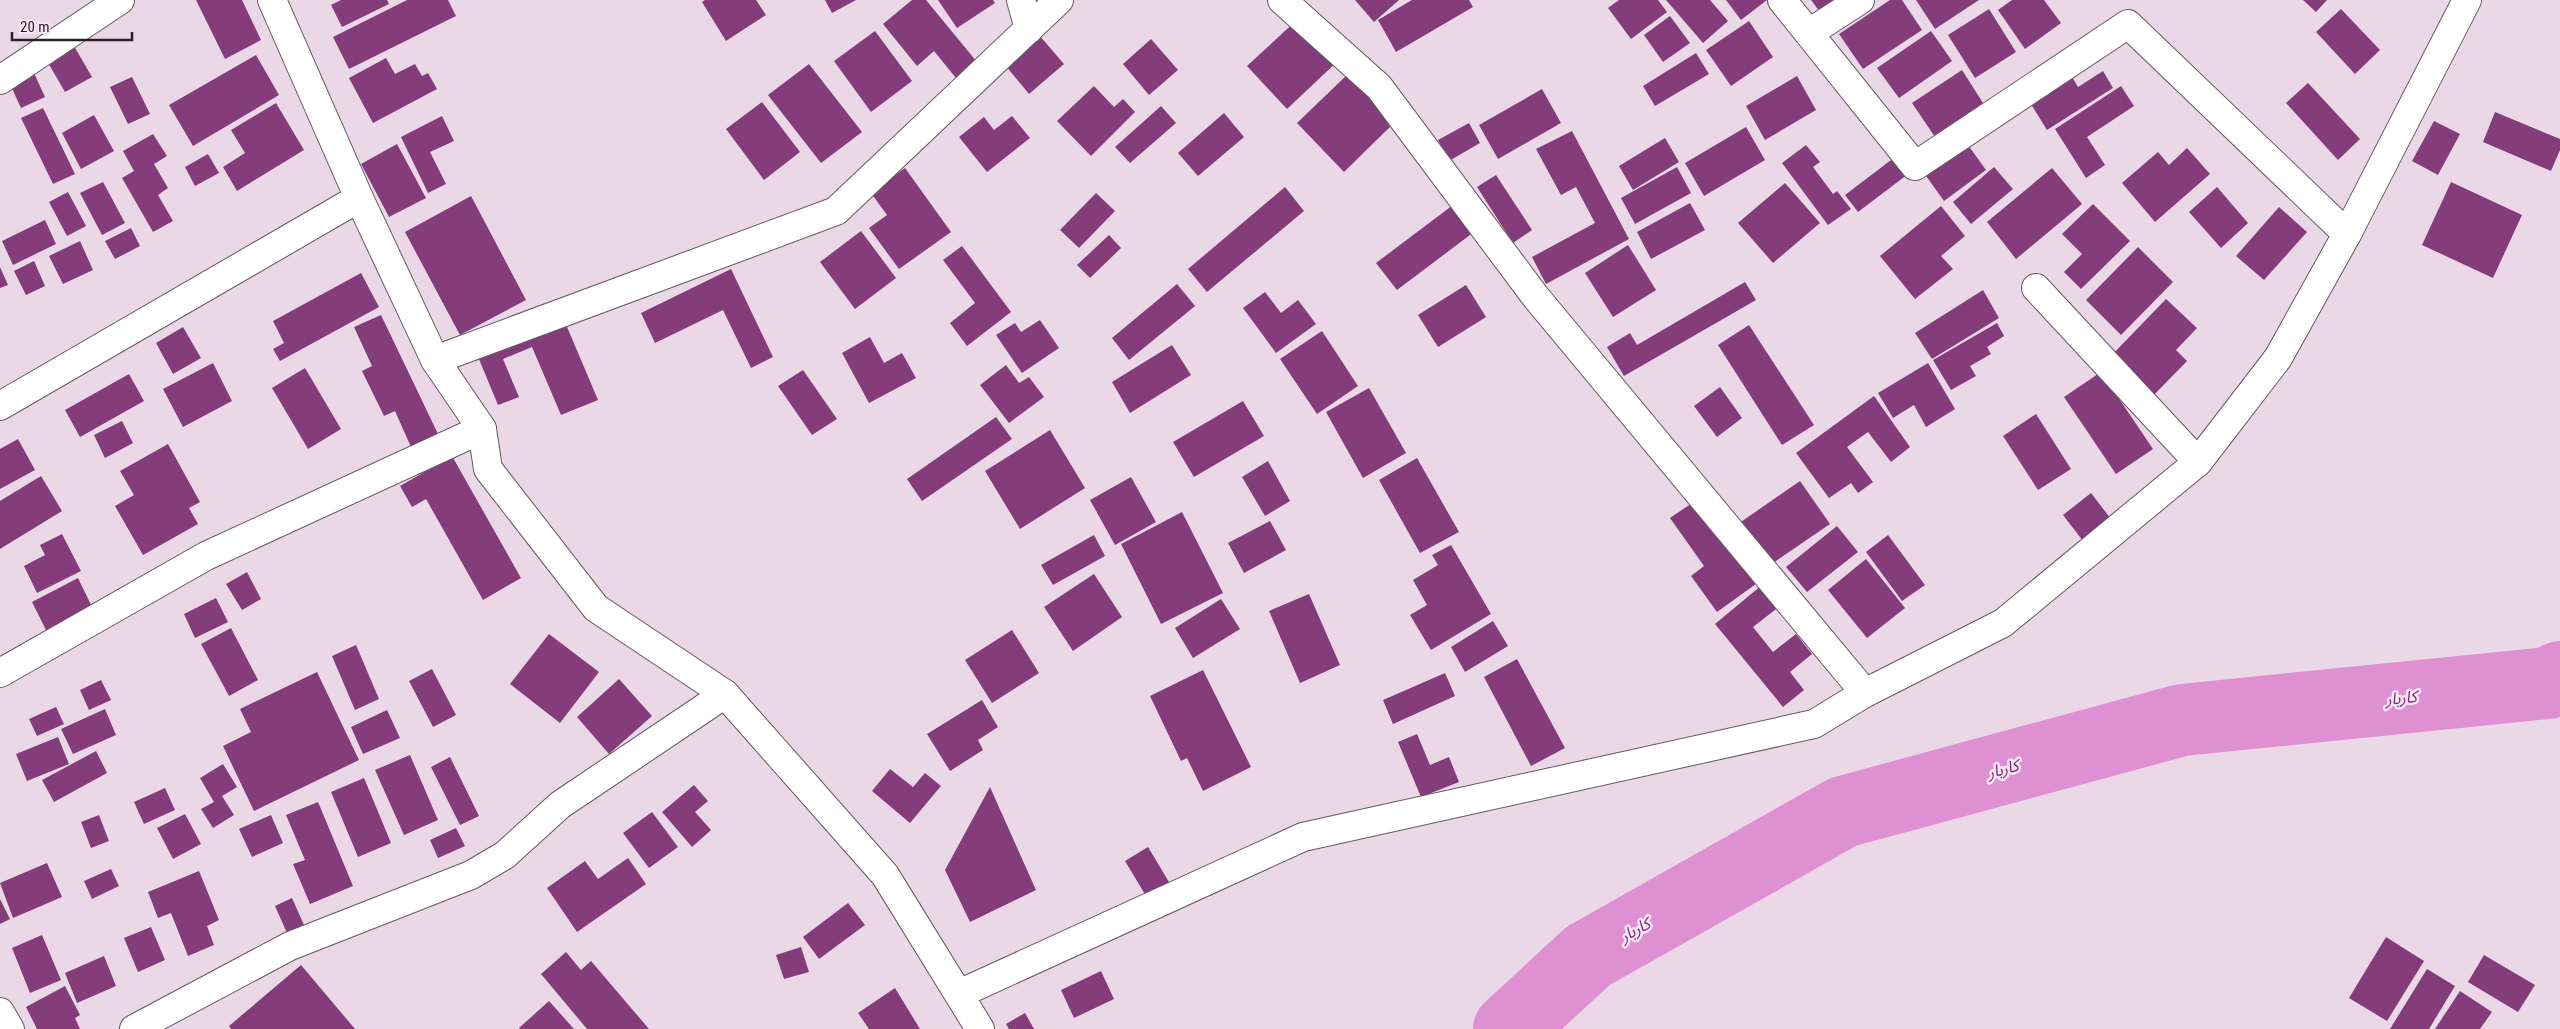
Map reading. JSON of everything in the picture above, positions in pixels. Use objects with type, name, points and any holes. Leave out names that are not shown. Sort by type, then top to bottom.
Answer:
[{"type":"street","points":[[0,80],[120,0]]},
{"type":"street","points":[[272,0],[359,198],[435,360],[482,429],[488,469],[596,608],[725,694],[885,875],[980,1029]]},
{"type":"street","points":[[1021,0],[1029,29]]},
{"type":"street","points":[[435,360],[836,211],[1059,0]]},
{"type":"street","points":[[1282,0],[1379,87],[1535,296],[1866,694]]},
{"type":"street","points":[[1782,0],[1916,166],[2128,24],[2347,234]]},
{"type":"street","points":[[1809,33],[1860,0]]},
{"type":"street","points":[[959,994],[1302,837],[1814,724],[1866,694],[2003,623],[2198,462],[2278,358],[2347,234],[2467,0]]},
{"type":"street","points":[[0,406],[359,198]]},
{"type":"street","points":[[2036,288],[2198,462]]},
{"type":"street","points":[[0,674],[206,556],[482,429]]},
{"type":"street","points":[[134,1029],[290,946],[471,874],[505,855],[560,805],[725,694]]},
{"type":"street","points":[[0,1012],[10,1029]]},
{"type":"building","points":[[196,0],[242,0],[261,40],[225,59]]},
{"type":"building","points":[[341,0],[387,0],[389,4],[342,27],[331,5]]},
{"type":"building","points":[[407,0],[448,0],[456,16],[349,69],[333,37]]},
{"type":"building","points":[[705,0],[756,0],[766,15],[726,41],[702,2]]},
{"type":"building","points":[[825,0],[856,0],[832,13]]},
{"type":"building","points":[[912,0],[926,0],[977,62],[956,78],[934,51],[917,66],[883,24]]},
{"type":"building","points":[[938,0],[993,0],[995,3],[957,28]]},
{"type":"building","points":[[1355,0],[1399,0],[1374,22]]},
{"type":"building","points":[[1412,0],[1469,0],[1473,7],[1396,52],[1378,20]]},
{"type":"building","points":[[1619,0],[1658,0],[1667,12],[1631,39],[1608,8]]},
{"type":"building","points":[[1666,0],[1710,0],[1728,21],[1703,43]]},
{"type":"building","points":[[1726,0],[1767,0],[1741,20]]},
{"type":"building","points":[[1811,0],[1836,0],[1820,12]]},
{"type":"building","points":[[1890,0],[1902,0],[1922,30],[1863,69],[1839,34]]},
{"type":"building","points":[[1916,0],[1979,0],[1935,29]]},
{"type":"building","points":[[2012,0],[2044,0],[2061,23],[2025,49],[1998,10]]},
{"type":"building","points":[[2303,0],[2327,0],[2316,12]]},
{"type":"building","points":[[1989,9],[2016,52],[1975,78],[1948,35]]},
{"type":"building","points":[[2341,9],[2380,50],[2355,74],[2316,32]]},
{"type":"building","points":[[1670,16],[1690,43],[1663,62],[1644,35]]},
{"type":"building","points":[[1300,17],[1339,60],[1287,109],[1247,66]]},
{"type":"building","points":[[1749,21],[1773,57],[1731,86],[1706,50]]},
{"type":"building","points":[[875,31],[912,81],[871,112],[834,61]]},
{"type":"building","points":[[1931,31],[1952,61],[1899,98],[1877,68]]},
{"type":"building","points":[[1039,35],[1064,64],[1029,94],[1005,65]]},
{"type":"building","points":[[1151,39],[1178,70],[1149,95],[1123,64]]},
{"type":"building","points":[[74,46],[92,77],[65,92],[47,61]]},
{"type":"building","points":[[1696,53],[1709,74],[1655,106],[1643,86]]},
{"type":"building","points":[[256,55],[279,95],[193,146],[169,105]]},
{"type":"building","points":[[386,58],[395,74],[415,64],[422,76],[428,73],[437,89],[373,123],[349,78]]},
{"type":"building","points":[[809,64],[862,132],[821,163],[768,95]]},
{"type":"building","points":[[1962,70],[1983,103],[1935,137],[1912,103]]},
{"type":"building","points":[[2103,71],[2113,88],[2047,130],[2029,101],[2071,75],[2078,87]]},
{"type":"building","points":[[34,73],[45,97],[21,108],[10,84]]},
{"type":"building","points":[[1348,74],[1395,122],[1344,172],[1297,123]]},
{"type":"building","points":[[1797,76],[1816,110],[1765,140],[1746,106]]},
{"type":"building","points":[[132,77],[150,114],[128,124],[110,87]]},
{"type":"building","points":[[2308,83],[2360,139],[2338,160],[2286,103]]},
{"type":"building","points":[[1094,86],[1114,107],[1123,99],[1135,112],[1091,156],[1057,121]]},
{"type":"building","points":[[2121,86],[2134,106],[2087,137],[2105,165],[2086,178],[2055,129]]},
{"type":"building","points":[[1542,89],[1561,123],[1498,159],[1479,125]]},
{"type":"building","points":[[762,102],[800,152],[764,180],[726,129]]},
{"type":"building","points":[[276,103],[304,150],[237,191],[223,167],[245,153],[231,130]]},
{"type":"building","points":[[1161,106],[1176,123],[1130,163],[1115,147]]},
{"type":"building","points":[[43,108],[75,174],[53,184],[21,118]]},
{"type":"building","points":[[2495,112],[2560,139],[2560,150],[2551,171],[2483,142]]},
{"type":"building","points":[[1224,113],[1244,137],[1198,176],[1178,153]]},
{"type":"building","points":[[94,115],[114,151],[81,169],[62,133]]},
{"type":"building","points":[[442,116],[454,141],[430,152],[446,184],[428,193],[401,137]]},
{"type":"building","points":[[1012,116],[1030,138],[987,172],[959,137],[984,117],[994,130]]},
{"type":"building","points":[[2434,121],[2460,134],[2438,175],[2412,161]]},
{"type":"building","points":[[1469,123],[1480,143],[1449,161],[1438,140]]},
{"type":"building","points":[[1746,127],[1765,160],[1704,196],[1685,163]]},
{"type":"building","points":[[1572,131],[1629,239],[1546,284],[1532,257],[1595,223],[1576,187],[1561,195],[1536,149]]},
{"type":"building","points":[[153,134],[167,156],[154,164],[168,188],[158,195],[173,221],[153,232],[122,178],[134,171],[123,151]]},
{"type":"building","points":[[1665,138],[1679,162],[1633,190],[1619,166]]},
{"type":"building","points":[[1963,138],[1986,170],[1944,201],[1921,169]]},
{"type":"building","points":[[397,144],[426,198],[389,217],[361,164]]},
{"type":"building","points":[[1806,145],[1820,162],[1813,167],[1833,194],[1837,191],[1851,209],[1828,225],[1782,163]]},
{"type":"building","points":[[2187,148],[2210,174],[2155,222],[2122,183],[2158,152],[2169,165]]},
{"type":"building","points":[[208,154],[219,173],[195,186],[185,167]]},
{"type":"building","points":[[1899,154],[1912,171],[1858,212],[1845,195]]},
{"type":"building","points":[[1677,167],[1691,193],[1635,224],[1621,198]]},
{"type":"building","points":[[1994,167],[2013,189],[1971,224],[1953,202]]},
{"type":"building","points":[[905,168],[951,232],[899,269],[869,228],[887,215],[871,193]]},
{"type":"building","points":[[2052,168],[2082,204],[2016,259],[1987,222]]},
{"type":"building","points":[[1496,175],[1532,230],[1513,243],[1477,187]]},
{"type":"building","points":[[103,182],[125,223],[102,235],[80,193]]},
{"type":"building","points":[[2451,182],[2522,215],[2493,278],[2422,245]]},
{"type":"building","points":[[1785,183],[1820,223],[1773,263],[1738,223]]},
{"type":"building","points":[[1285,187],[1304,211],[1207,292],[1188,269]]},
{"type":"building","points":[[2217,187],[2248,223],[2221,248],[2189,212]]},
{"type":"building","points":[[68,192],[86,226],[67,236],[49,202]]},
{"type":"building","points":[[1096,193],[1115,211],[1079,248],[1060,230]]},
{"type":"building","points":[[471,196],[526,300],[460,335],[405,232]]},
{"type":"building","points":[[1690,203],[1705,230],[1651,259],[1637,232]]},
{"type":"building","points":[[2093,204],[2130,241],[2081,289],[2064,272],[2082,254],[2062,234]]},
{"type":"building","points":[[1453,205],[1474,232],[1397,290],[1376,263]]},
{"type":"building","points":[[1941,206],[1965,236],[1941,256],[1953,269],[1915,299],[1880,256]]},
{"type":"building","points":[[2279,207],[2307,232],[2264,280],[2236,256]]},
{"type":"building","points":[[45,220],[56,244],[13,265],[2,241]]},
{"type":"building","points":[[131,228],[140,246],[115,259],[105,241]]},
{"type":"building","points":[[861,231],[896,278],[855,309],[820,262]]},
{"type":"building","points":[[1109,235],[1121,248],[1090,278],[1077,265]]},
{"type":"building","points":[[80,241],[93,270],[63,284],[49,256]]},
{"type":"building","points":[[1628,245],[1656,290],[1613,317],[1585,273]]},
{"type":"building","points":[[962,246],[1011,312],[967,346],[950,323],[975,303],[943,260]]},
{"type":"building","points":[[2138,247],[2173,282],[2121,335],[2086,300]]},
{"type":"building","points":[[34,261],[45,286],[26,295],[14,271]]},
{"type":"building","points":[[0,267],[8,285],[0,288]]},
{"type":"building","points":[[731,269],[773,357],[751,368],[723,310],[655,343],[641,313]]},
{"type":"building","points":[[361,273],[379,307],[280,361],[273,349],[284,343],[273,321]]},
{"type":"building","points":[[1745,282],[1756,300],[1624,376],[1607,347],[1630,333],[1637,345]]},
{"type":"building","points":[[1177,284],[1195,306],[1129,360],[1112,338]]},
{"type":"building","points":[[1466,285],[1486,317],[1438,347],[1418,315]]},
{"type":"building","points":[[1983,290],[1999,318],[1932,359],[1915,333]]},
{"type":"building","points":[[1265,292],[1281,313],[1298,300],[1316,324],[1276,353],[1243,308]]},
{"type":"building","points":[[2166,299],[2197,328],[2176,350],[2187,361],[2151,398],[2110,357]]},
{"type":"building","points":[[381,315],[438,434],[411,447],[395,411],[384,416],[362,371],[372,366],[354,327]]},
{"type":"building","points":[[562,315],[598,400],[561,415],[532,347],[503,359],[519,397],[498,405],[476,352]]},
{"type":"building","points":[[1040,320],[1059,348],[1022,373],[996,335],[1015,323],[1021,332]]},
{"type":"building","points":[[1997,323],[2004,336],[1987,347],[1991,354],[1970,366],[1976,376],[1951,390],[1933,360]]},
{"type":"building","points":[[1749,325],[1814,425],[1782,445],[1718,345]]},
{"type":"building","points":[[183,327],[201,358],[173,374],[156,343]]},
{"type":"building","points":[[1322,331],[1358,386],[1317,414],[1280,359]]},
{"type":"building","points":[[870,337],[884,363],[902,353],[916,378],[869,403],[842,353]]},
{"type":"building","points":[[1172,345],[1191,375],[1130,413],[1112,382]]},
{"type":"building","points":[[213,363],[232,401],[183,427],[163,389]]},
{"type":"building","points":[[1928,363],[1955,409],[1926,427],[1914,405],[1893,418],[1878,393]]},
{"type":"building","points":[[1006,365],[1019,383],[1029,377],[1044,397],[1009,423],[980,385]]},
{"type":"building","points":[[305,368],[341,429],[308,449],[272,388]]},
{"type":"building","points":[[803,370],[837,419],[812,435],[778,386]]},
{"type":"building","points":[[2101,372],[2153,449],[2116,474],[2064,397]]},
{"type":"building","points":[[129,374],[144,401],[80,437],[65,410]]},
{"type":"building","points":[[1720,387],[1742,418],[1717,437],[1694,406]]},
{"type":"building","points":[[1369,388],[1406,453],[1363,478],[1326,412]]},
{"type":"building","points":[[1874,396],[1910,447],[1891,462],[1868,432],[1847,447],[1873,482],[1858,493],[1851,483],[1829,498],[1796,453]]},
{"type":"building","points":[[1243,401],[1264,436],[1194,477],[1173,442]]},
{"type":"building","points":[[2036,414],[2071,469],[2038,490],[2003,436]]},
{"type":"building","points":[[996,417],[1012,439],[922,501],[907,479]]},
{"type":"building","points":[[122,421],[133,443],[105,458],[94,435]]},
{"type":"building","points":[[1050,430],[1085,488],[1020,529],[985,471]]},
{"type":"building","points":[[18,439],[35,470],[0,489],[0,449]]},
{"type":"building","points":[[168,444],[200,502],[189,508],[198,524],[143,555],[115,506],[134,495],[120,471]]},
{"type":"building","points":[[452,456],[521,578],[483,600],[426,499],[412,507],[400,486]]},
{"type":"building","points":[[1417,458],[1459,532],[1420,553],[1379,480]]},
{"type":"building","points":[[1268,461],[1290,501],[1265,516],[1242,477]]},
{"type":"building","points":[[41,476],[62,511],[0,549],[0,501]]},
{"type":"building","points":[[1131,477],[1156,522],[1115,545],[1090,500]]},
{"type":"building","points":[[1800,481],[1830,524],[1767,567],[1738,524]]},
{"type":"building","points":[[2091,493],[2111,519],[2083,541],[2063,515]]},
{"type":"building","points":[[1701,497],[1760,581],[1717,612],[1691,576],[1704,566],[1670,518]]},
{"type":"building","points":[[1182,512],[1223,593],[1161,624],[1121,544]]},
{"type":"building","points":[[1270,521],[1286,550],[1244,573],[1228,543]]},
{"type":"building","points":[[1837,526],[1858,552],[1807,592],[1786,567]]},
{"type":"building","points":[[62,534],[81,571],[37,593],[24,566],[45,555],[40,545]]},
{"type":"building","points":[[1094,535],[1105,556],[1053,585],[1041,565]]},
{"type":"building","points":[[1888,535],[1925,585],[1902,601],[1866,552]]},
{"type":"building","points":[[1451,545],[1491,614],[1431,650],[1410,615],[1427,605],[1413,580],[1438,565],[1432,555]]},
{"type":"building","points":[[1866,559],[1905,608],[1867,638],[1828,590]]},
{"type":"building","points":[[247,572],[261,599],[242,610],[226,584]]},
{"type":"building","points":[[1094,574],[1122,617],[1073,651],[1044,607]]},
{"type":"building","points":[[78,578],[93,609],[47,632],[32,602]]},
{"type":"building","points":[[1762,585],[1780,606],[1753,627],[1773,652],[1796,634],[1812,654],[1790,672],[1804,690],[1783,707],[1715,624]]},
{"type":"building","points":[[1309,594],[1340,665],[1300,683],[1269,611]]},
{"type":"building","points":[[216,598],[228,622],[195,638],[184,614]]},
{"type":"building","points":[[1221,599],[1240,629],[1193,658],[1175,628]]},
{"type":"building","points":[[1493,621],[1508,646],[1465,672],[1451,647]]},
{"type":"building","points":[[231,628],[258,680],[229,696],[201,644]]},
{"type":"building","points":[[1012,630],[1039,673],[992,703],[965,660]]},
{"type":"building","points":[[549,634],[599,672],[560,723],[510,684]]},
{"type":"building","points":[[356,645],[379,699],[355,710],[332,656]]},
{"type":"building","points":[[1517,659],[1565,748],[1531,766],[1484,677]]},
{"type":"building","points":[[432,669],[456,715],[433,727],[409,681]]},
{"type":"building","points":[[1203,670],[1251,767],[1203,791],[1187,758],[1181,761],[1150,696]]},
{"type":"building","points":[[317,672],[359,760],[254,811],[223,746],[251,732],[240,709]]},
{"type":"building","points":[[1445,673],[1455,696],[1393,724],[1383,700]]},
{"type":"building","points":[[619,679],[652,716],[609,754],[577,717]]},
{"type":"building","points":[[101,680],[111,700],[89,710],[80,690]]},
{"type":"building","points":[[982,700],[998,727],[978,740],[983,750],[950,771],[927,734]]},
{"type":"building","points":[[56,707],[64,724],[37,736],[29,719]]},
{"type":"building","points":[[105,709],[116,735],[73,754],[61,729]]},
{"type":"building","points":[[387,710],[400,738],[363,754],[351,727]]},
{"type":"building","points":[[1417,734],[1430,765],[1449,757],[1459,782],[1421,797],[1398,742]]},
{"type":"building","points":[[58,737],[69,764],[27,781],[16,754]]},
{"type":"building","points":[[96,751],[107,773],[54,802],[42,780]]},
{"type":"building","points":[[410,755],[438,820],[404,835],[375,770]]},
{"type":"building","points":[[450,757],[479,816],[460,825],[431,767]]},
{"type":"building","points":[[223,764],[237,787],[222,796],[234,815],[213,828],[201,809],[214,802],[200,778]]},
{"type":"building","points":[[890,769],[913,787],[925,773],[941,786],[910,823],[872,791]]},
{"type":"building","points":[[364,778],[391,843],[358,857],[331,792]]},
{"type":"building","points":[[694,785],[708,801],[695,812],[711,830],[692,847],[662,812]]},
{"type":"building","points":[[990,787],[1036,890],[970,922],[945,870]]},
{"type":"building","points":[[165,788],[175,810],[144,824],[134,802]]},
{"type":"building","points":[[318,802],[353,886],[310,904],[293,864],[305,860],[286,815]]},
{"type":"building","points":[[652,812],[678,847],[649,868],[623,833]]},
{"type":"building","points":[[185,814],[201,844],[173,859],[157,828]]},
{"type":"building","points":[[99,815],[109,841],[91,848],[81,822]]},
{"type":"building","points":[[271,815],[283,843],[252,857],[239,829]]},
{"type":"building","points":[[456,828],[465,846],[438,858],[430,840]]},
{"type":"building","points":[[1148,847],[1172,887],[1149,901],[1125,861]]},
{"type":"building","points":[[628,858],[646,884],[577,932],[547,888],[585,861],[598,879]]},
{"type":"building","points":[[47,863],[62,897],[13,918],[0,883]]},
{"type":"building","points":[[111,869],[119,886],[92,899],[84,881]]},
{"type":"building","points":[[199,871],[219,920],[207,926],[214,945],[188,956],[171,913],[158,918],[148,892]]},
{"type":"building","points":[[292,898],[304,925],[287,933],[275,906]]},
{"type":"building","points":[[0,899],[10,919],[0,924]]},
{"type":"building","points":[[848,903],[865,925],[819,959],[803,937]]},
{"type":"building","points":[[151,927],[165,960],[138,972],[124,938]]},
{"type":"building","points":[[42,935],[61,980],[30,993],[12,948]]},
{"type":"building","points":[[2386,937],[2424,961],[2387,1021],[2349,998]]},
{"type":"building","points":[[801,947],[809,972],[784,979],[776,955]]},
{"type":"building","points":[[566,952],[581,970],[591,961],[649,1029],[587,1029],[541,974]]},
{"type":"building","points":[[2484,955],[2535,985],[2518,1012],[2468,982]]},
{"type":"building","points":[[104,956],[116,986],[77,1003],[65,973]]},
{"type":"building","points":[[301,965],[355,1029],[231,1029],[229,1026]]},
{"type":"building","points":[[2427,969],[2455,986],[2429,1029],[2390,1029]]},
{"type":"building","points":[[1101,971],[1114,999],[1074,1018],[1061,990]]},
{"type":"building","points":[[65,986],[80,1015],[75,1018],[80,1029],[37,1029],[26,1007]]},
{"type":"building","points":[[895,988],[920,1029],[869,1029],[858,1013]]},
{"type":"building","points":[[2460,991],[2492,1012],[2480,1029],[2435,1029]]},
{"type":"building","points":[[549,1001],[574,1029],[519,1028]]},
{"type":"building","points":[[1025,1013],[1034,1029],[1009,1029],[1006,1024]]},
{"type":"waterway","name":"کاربار","points":[[1509,1029],[1588,956],[1843,812],[2182,720],[2548,683],[2560,677]]}]
